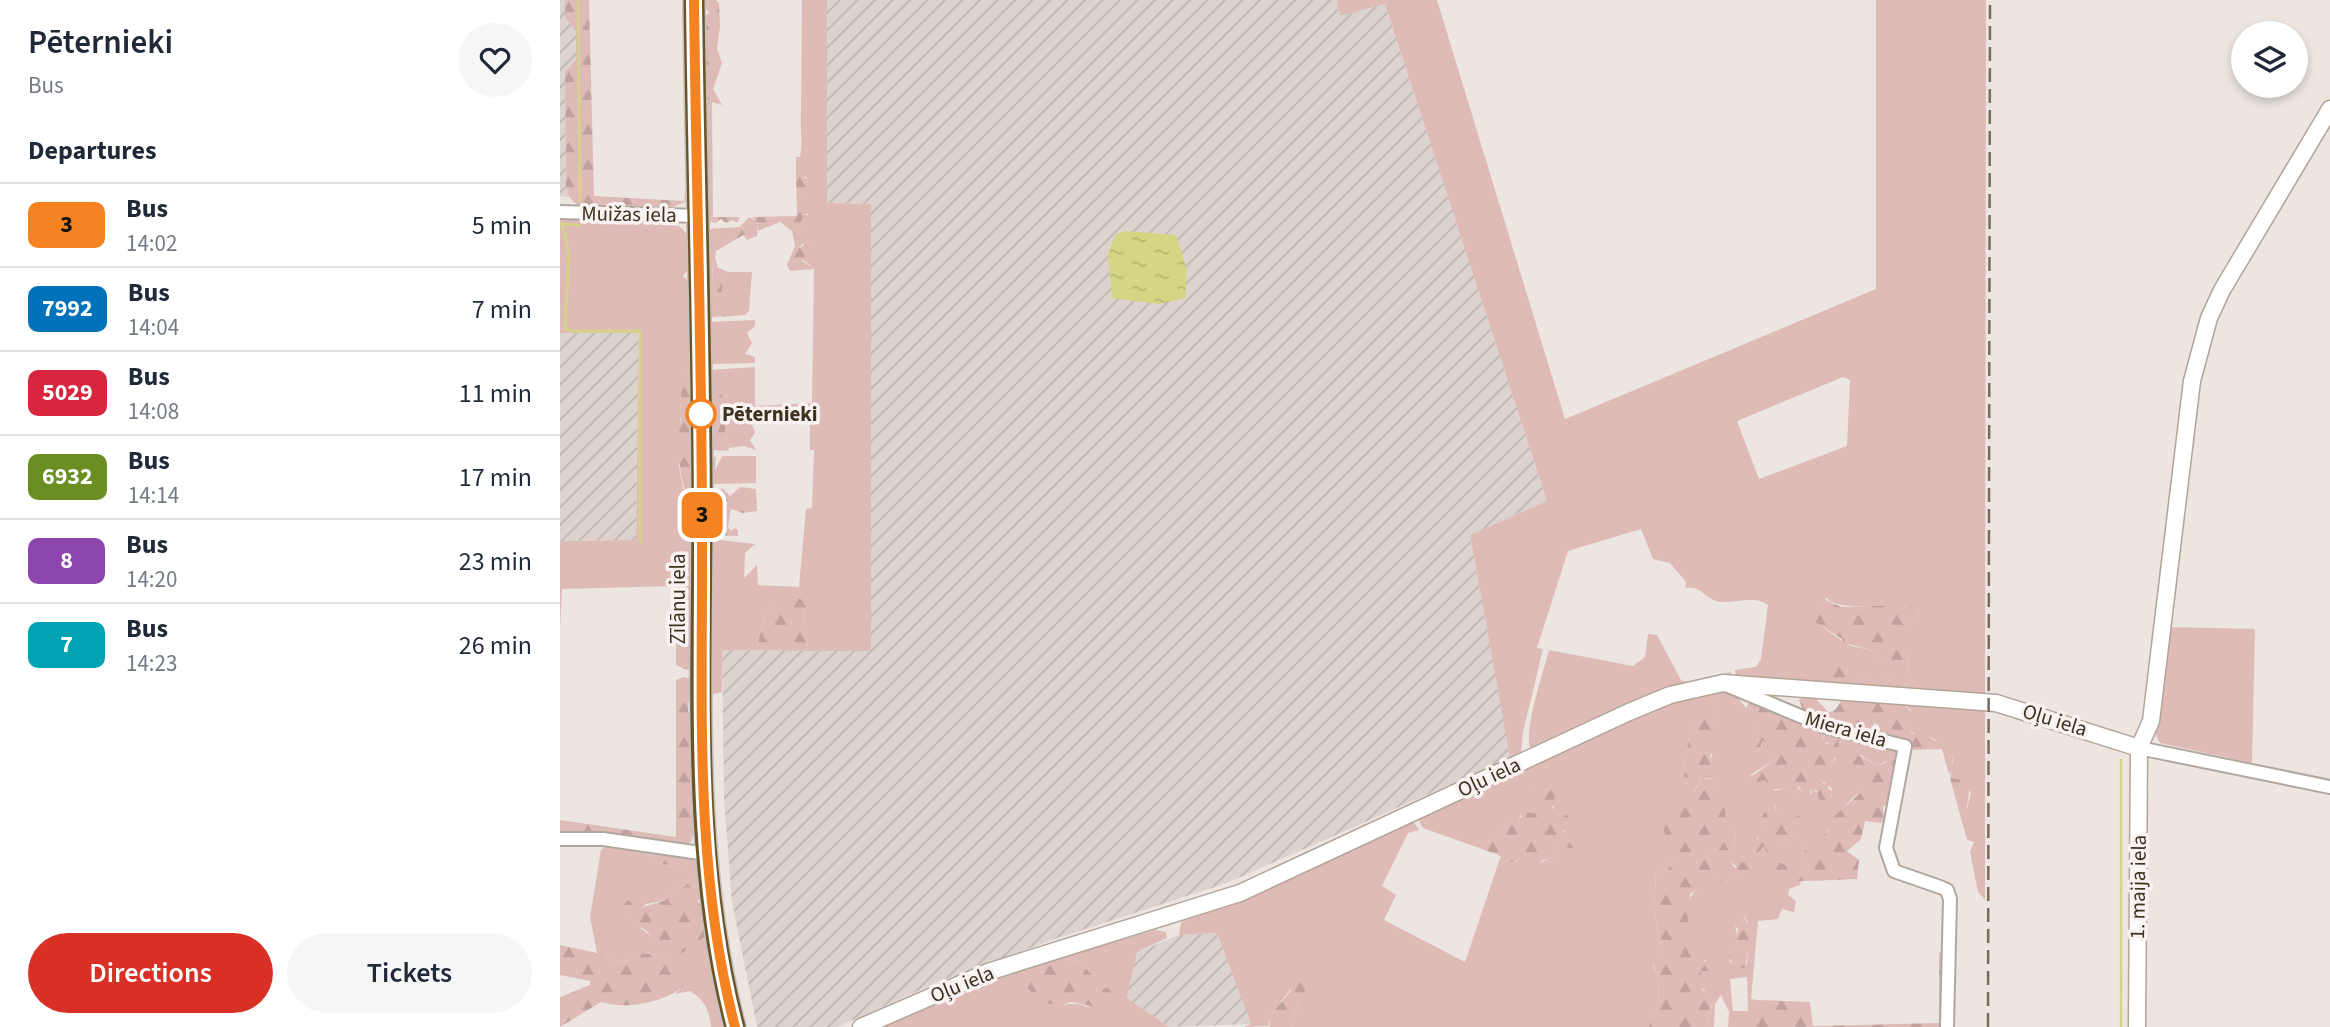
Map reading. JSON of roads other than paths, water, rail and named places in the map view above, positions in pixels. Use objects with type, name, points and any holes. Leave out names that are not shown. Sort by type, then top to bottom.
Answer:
[{"type":"highway","name":"Zīlānu iela","points":[[694,0],[702,745],[707,854],[718,952],[735,1027]]},
{"type":"street","points":[[2330,109],[2222,290],[2199,346],[2192,381],[2151,721],[2139,748],[2330,788]]},
{"type":"street","name":"Muižas iela","points":[[560,212],[698,216]]},
{"type":"street","name":"Oļu iela","points":[[861,1027],[988,972],[1240,893],[1629,712],[1670,695],[1723,683],[1996,704],[2139,748]]},
{"type":"street","name":"Miera iela","points":[[1723,683],[1829,728],[1905,746],[1886,848],[1894,871],[1947,890],[1950,899],[1947,1027]]},
{"type":"street","name":"1. maija iela","points":[[2137,1027],[2139,748]]},
{"type":"street","points":[[560,839],[603,839],[707,854]]},
{"type":"water","points":[[1126,231],[1176,235],[1187,270],[1185,298],[1159,304],[1112,298],[1108,254],[1116,234]]},
{"type":"waterway","points":[[578,0],[580,201]]},
{"type":"waterway","points":[[560,224],[579,225]]},
{"type":"waterway","points":[[562,224],[569,255],[565,328],[571,331],[640,331],[640,542]]},
{"type":"waterway","points":[[2121,760],[2121,1027]]},
{"type":"railway","points":[[1988,1027],[1990,0]]},
{"type":"place","name":"Pēternieki","points":[[701,414]]}]
